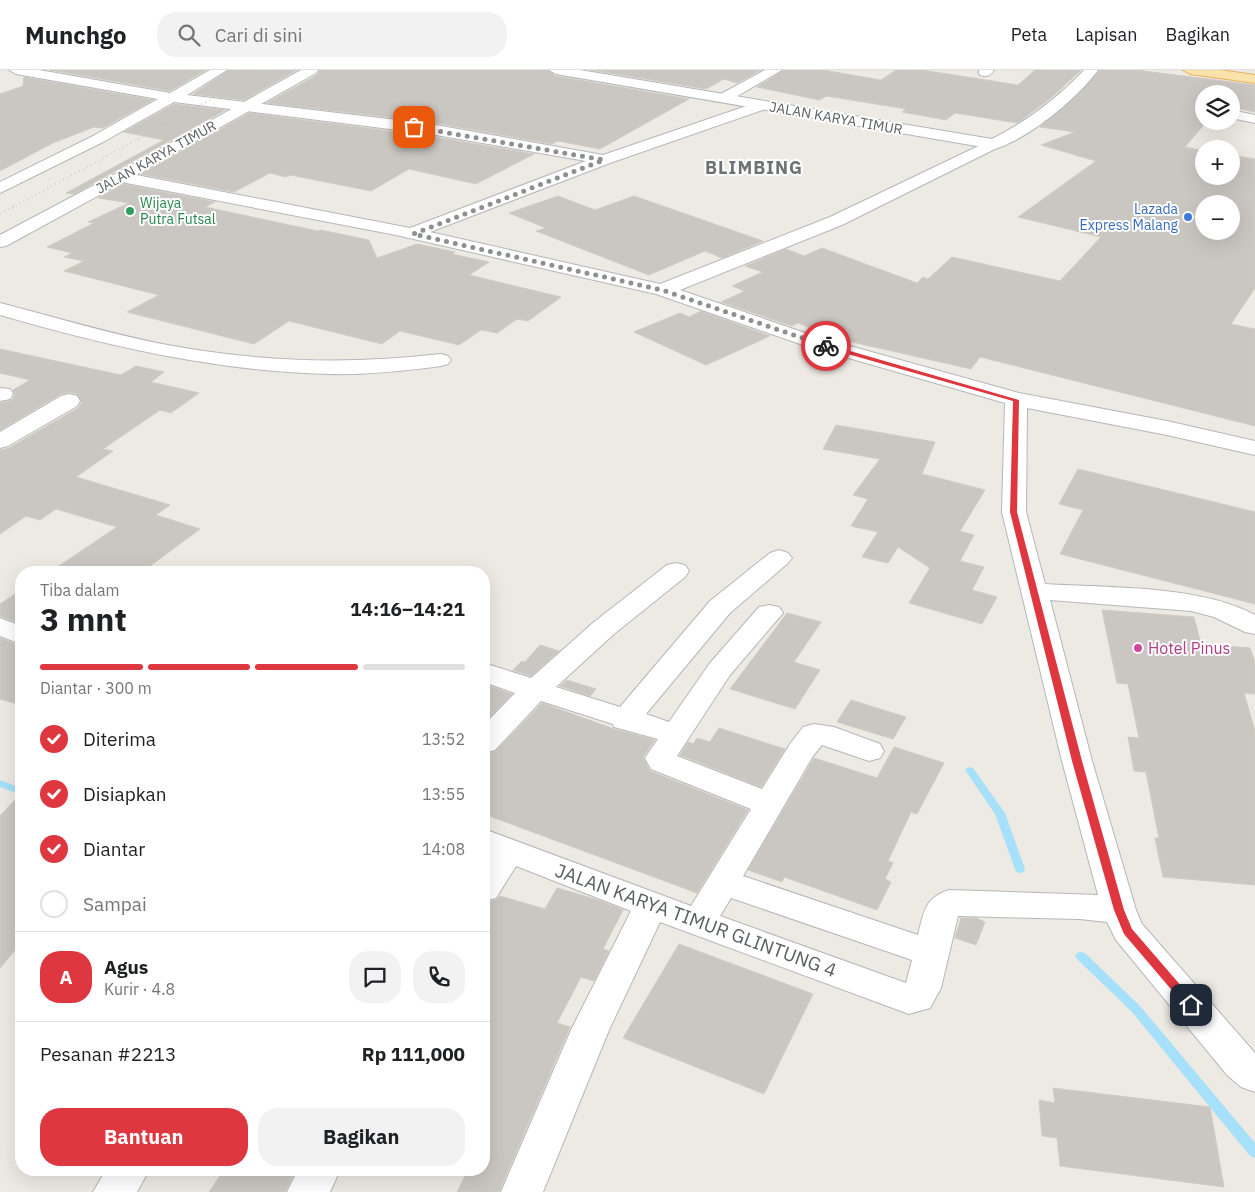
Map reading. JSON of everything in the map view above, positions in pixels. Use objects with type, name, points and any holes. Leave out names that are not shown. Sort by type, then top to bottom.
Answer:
[{"type":"main road","points":[[1191,70],[1255,79]]},
{"type":"street","points":[[0,188],[98,139],[220,70]]},
{"type":"street","name":"JALAN KARYA TIMUR","points":[[0,242],[122,178],[311,70]]},
{"type":"street","points":[[724,98],[774,70]]},
{"type":"street","points":[[662,290],[836,221],[994,144],[1043,116],[1070,94],[1091,70]]},
{"type":"street","name":"JALAN KARYA TIMUR","points":[[567,71],[994,144]]},
{"type":"street","points":[[15,73],[43,72],[170,97],[430,129],[604,160]]},
{"type":"street","points":[[413,234],[604,160],[763,105]]},
{"type":"street","points":[[1240,116],[1255,119]]},
{"type":"street","points":[[122,178],[413,234],[662,290],[807,340],[1016,400],[1167,428],[1255,448]]},
{"type":"street","points":[[0,309],[75,331],[139,345],[197,357],[259,365],[344,369],[408,365],[441,360]]},
{"type":"street","points":[[1016,400],[1014,512],[1077,761],[1119,910],[1128,931],[1241,1064],[1255,1076]]},
{"type":"street","points":[[0,441],[69,401]]},
{"type":"street","points":[[625,720],[720,607],[779,558]]},
{"type":"street","points":[[490,737],[535,690],[604,628],[676,571]]},
{"type":"street","points":[[1034,592],[1164,599],[1208,606],[1236,615],[1255,626]]},
{"type":"street","points":[[769,613],[720,669],[660,758],[662,762],[770,804]]},
{"type":"street","points":[[0,626],[15,633]]},
{"type":"street","points":[[490,674],[625,720],[676,734]]},
{"type":"street","points":[[699,922],[801,751],[814,734],[823,734],[869,751]]},
{"type":"street","points":[[490,867],[496,845]]},
{"type":"street","name":"JALAN KARYA TIMUR GLINTUNG 4","points":[[496,845],[651,905],[908,1000],[917,998],[920,994],[931,953]]},
{"type":"street","points":[[723,882],[931,953],[942,909],[949,903],[1080,906],[1119,910]]},
{"type":"street","points":[[528,1190],[590,1030],[651,905]]},
{"type":"street","points":[[114,1192],[125,1176]]},
{"type":"street","points":[[308,1192],[317,1176]]},
{"type":"building","points":[[50,70],[206,70],[170,91]]},
{"type":"building","points":[[229,70],[297,70],[244,100],[193,94]]},
{"type":"building","points":[[320,70],[547,70],[556,76],[689,99],[600,149],[558,141],[552,144],[430,122],[267,103],[317,75]]},
{"type":"building","points":[[591,70],[761,70],[737,83],[724,79],[706,89]]},
{"type":"building","points":[[784,70],[823,70],[881,80],[896,70],[922,70],[1018,85],[1035,70],[1081,70],[1051,98],[1017,123],[955,113],[946,120],[902,112],[906,109],[827,96],[819,100],[757,87]]},
{"type":"building","points":[[1100,70],[1136,70],[1255,85],[1255,112],[1240,109],[1240,85],[1195,85],[1195,130],[1199,130],[1185,147],[1195,149],[1195,185],[1240,185],[1240,156],[1255,159],[1255,288],[1231,324],[1255,329],[1255,426],[980,357],[971,369],[839,339],[798,323],[792,326],[721,302],[745,291],[732,286],[763,272],[745,266],[786,249],[804,256],[822,248],[917,283],[923,277],[928,279],[952,257],[1060,281],[1101,237],[1018,217],[1096,161],[1041,145],[1075,132],[1040,127],[1079,94]]},
{"type":"building","points":[[24,77],[153,100],[103,128],[94,127],[53,143],[0,171],[0,94],[23,86]]},
{"type":"building","points":[[174,104],[225,110],[74,194],[66,193],[164,140],[124,132]]},
{"type":"building","points":[[249,113],[430,136],[534,154],[476,184],[409,169],[371,191],[290,175],[286,177],[270,173],[234,192],[141,174]]},
{"type":"building","points":[[123,184],[215,202],[205,207],[369,240],[377,258],[417,244],[455,252],[452,254],[489,262],[469,275],[561,297],[528,321],[517,319],[497,333],[481,330],[459,345],[400,331],[382,344],[289,321],[254,344],[127,312],[159,295],[64,271],[84,261],[64,257],[72,253],[47,247],[94,223],[88,222],[129,203],[98,198]]},
{"type":"building","points":[[558,196],[595,210],[634,196],[763,241],[722,258],[705,251],[649,275],[536,231],[546,228],[509,213]]},
{"type":"building","points":[[701,311],[770,336],[706,365],[634,332],[680,313],[689,317]]},
{"type":"building","points":[[0,349],[121,375],[136,366],[164,372],[151,382],[199,393],[171,413],[160,410],[103,449],[113,451],[76,477],[170,505],[156,515],[200,529],[150,566],[59,566],[117,527],[56,509],[40,520],[26,516],[0,534],[0,450],[9,448],[78,408],[82,402],[77,394],[69,392],[61,394],[0,430],[0,403],[12,400],[15,395],[13,390],[30,380],[0,373]]},
{"type":"building","points":[[836,425],[935,442],[922,474],[985,490],[960,531],[974,535],[960,561],[984,567],[972,590],[997,597],[982,624],[909,603],[930,568],[898,547],[888,563],[862,557],[878,532],[851,526],[868,499],[853,495],[880,459],[823,449]]},
{"type":"building","points":[[1078,469],[1255,512],[1255,604],[1060,554],[1083,510],[1059,504]]},
{"type":"building","points":[[15,594],[15,622],[0,616],[0,604]]},
{"type":"building","points":[[1102,610],[1194,617],[1201,644],[1250,648],[1255,662],[1255,694],[1244,693],[1255,731],[1255,885],[1163,877],[1155,838],[1159,838],[1146,772],[1134,771],[1128,737],[1139,738],[1128,684],[1117,683]]},
{"type":"building","points":[[787,613],[821,622],[794,662],[820,670],[795,709],[730,689]]},
{"type":"building","points":[[0,638],[15,644],[15,703],[0,699]]},
{"type":"building","points":[[540,645],[559,651],[531,676],[513,670],[522,661],[525,662]]},
{"type":"building","points":[[567,680],[596,689],[590,696],[560,686]]},
{"type":"building","points":[[490,686],[512,694],[490,717]]},
{"type":"building","points":[[851,700],[906,717],[893,739],[837,722]]},
{"type":"building","points":[[542,703],[614,729],[655,740],[643,757],[650,771],[748,810],[697,893],[490,816],[490,753],[496,751]]},
{"type":"building","points":[[719,728],[785,749],[761,787],[680,755],[688,742],[693,744],[697,738],[710,742]]},
{"type":"building","points":[[894,747],[944,763],[917,814],[911,812],[888,861],[893,863],[885,879],[891,882],[877,910],[784,877],[782,882],[748,870],[814,758],[877,778]]},
{"type":"building","points":[[15,800],[15,950],[0,968],[0,816]]},
{"type":"building","points":[[557,888],[598,900],[623,910],[603,949],[609,951],[594,981],[581,977],[557,1023],[570,1027],[499,1192],[457,1192],[465,1176],[490,1176],[490,902],[496,900],[500,896],[545,909]]},
{"type":"building","points":[[961,918],[976,918],[985,922],[976,945],[955,938]]},
{"type":"building","points":[[679,944],[813,994],[764,1094],[623,1038]]},
{"type":"building","points":[[1053,1088],[1210,1107],[1224,1187],[1060,1166],[1057,1138],[1042,1136],[1039,1100],[1055,1103]]},
{"type":"building","points":[[220,1176],[293,1176],[285,1192],[209,1192]]},
{"type":"waterway","points":[[970,770],[1000,813],[1020,869]]},
{"type":"waterway","points":[[0,783],[15,789]]},
{"type":"waterway","points":[[1081,956],[1136,1009],[1255,1152]]},
{"type":"railway","points":[[12,208],[264,70]]},
{"type":"railway","points":[[0,214],[14,206]]},
{"type":"way so far","points":[[414,127],[604,160],[413,234],[662,290],[774,330],[826,346]]},
{"type":"place","name":"Wijaya Putra Futsal","points":[[130,211]]},
{"type":"place","name":"Lazada Express Malang","points":[[1188,217]]},
{"type":"place","name":"Hotel Pinus","points":[[1138,648]]},
{"type":"district","name":"BLIMBING","points":[[754,168]]},
{"type":"route","points":[[826,346],[1016,400],[1014,512],[1077,761],[1119,910],[1128,931],[1191,1005]]}]
